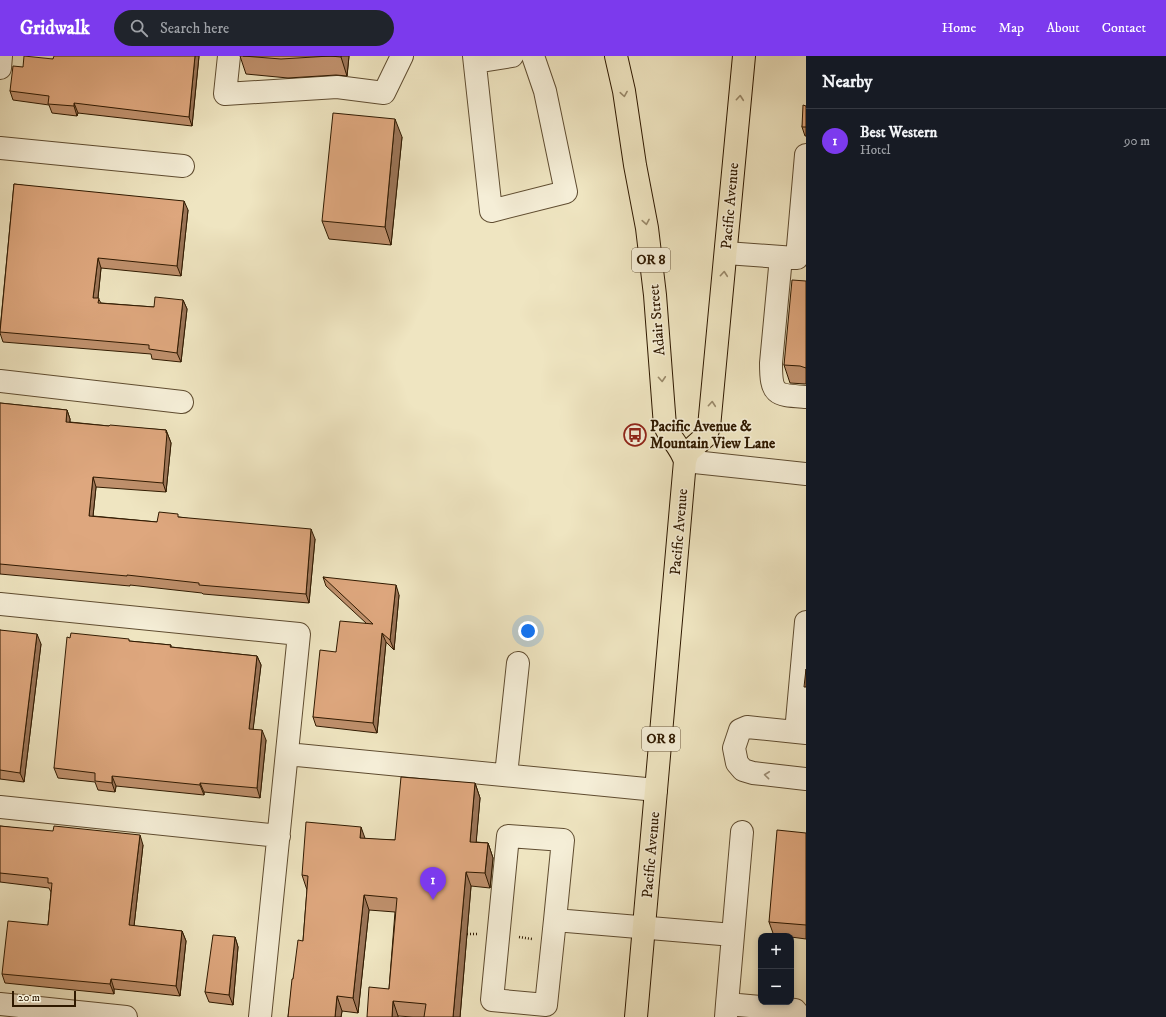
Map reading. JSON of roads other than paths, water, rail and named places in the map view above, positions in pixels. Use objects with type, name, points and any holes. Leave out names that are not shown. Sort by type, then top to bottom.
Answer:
[{"type":"highway","name":"Adair Street","points":[[616,56],[624,91],[635,165],[647,228],[655,295],[665,426],[669,435],[682,452],[685,461]]},
{"type":"highway","name":"Pacific Avenue","points":[[636,1017],[685,461],[688,452],[706,436],[709,428],[744,56]]},
{"type":"street","points":[[0,68],[1,56]]},
{"type":"street","points":[[229,56],[225,94],[337,87],[384,93],[402,56]]},
{"type":"street","points":[[512,56],[474,59],[491,211],[566,192],[545,91],[533,56]]},
{"type":"street","points":[[0,148],[183,166]]},
{"type":"street","points":[[806,155],[795,258],[771,376],[773,386],[778,393],[785,396],[806,397]]},
{"type":"street","points":[[726,253],[795,258]]},
{"type":"street","points":[[0,381],[182,402]]},
{"type":"street","points":[[685,461],[806,474]]},
{"type":"street","points":[[0,604],[299,634],[260,1017]]},
{"type":"street","points":[[806,622],[801,732],[747,727],[740,730],[734,748],[737,763],[743,770],[753,774],[806,779]]},
{"type":"street","points":[[506,775],[518,662]]},
{"type":"street","points":[[287,754],[656,790]]},
{"type":"street","points":[[0,807],[279,836]]},
{"type":"street","points":[[742,832],[727,1011],[795,1010],[801,1017]]},
{"type":"street","points":[[508,836],[563,840],[554,930],[546,1005],[492,1000],[508,836]]},
{"type":"street","points":[[554,930],[644,927],[734,935]]},
{"type":"street","points":[[0,1004],[126,1017]]},
{"type":"place","name":"Pacific Avenue & Mountain View Lane","points":[[635,435]]},
{"type":"place","name":"Best Western","points":[[433,900]]}]
